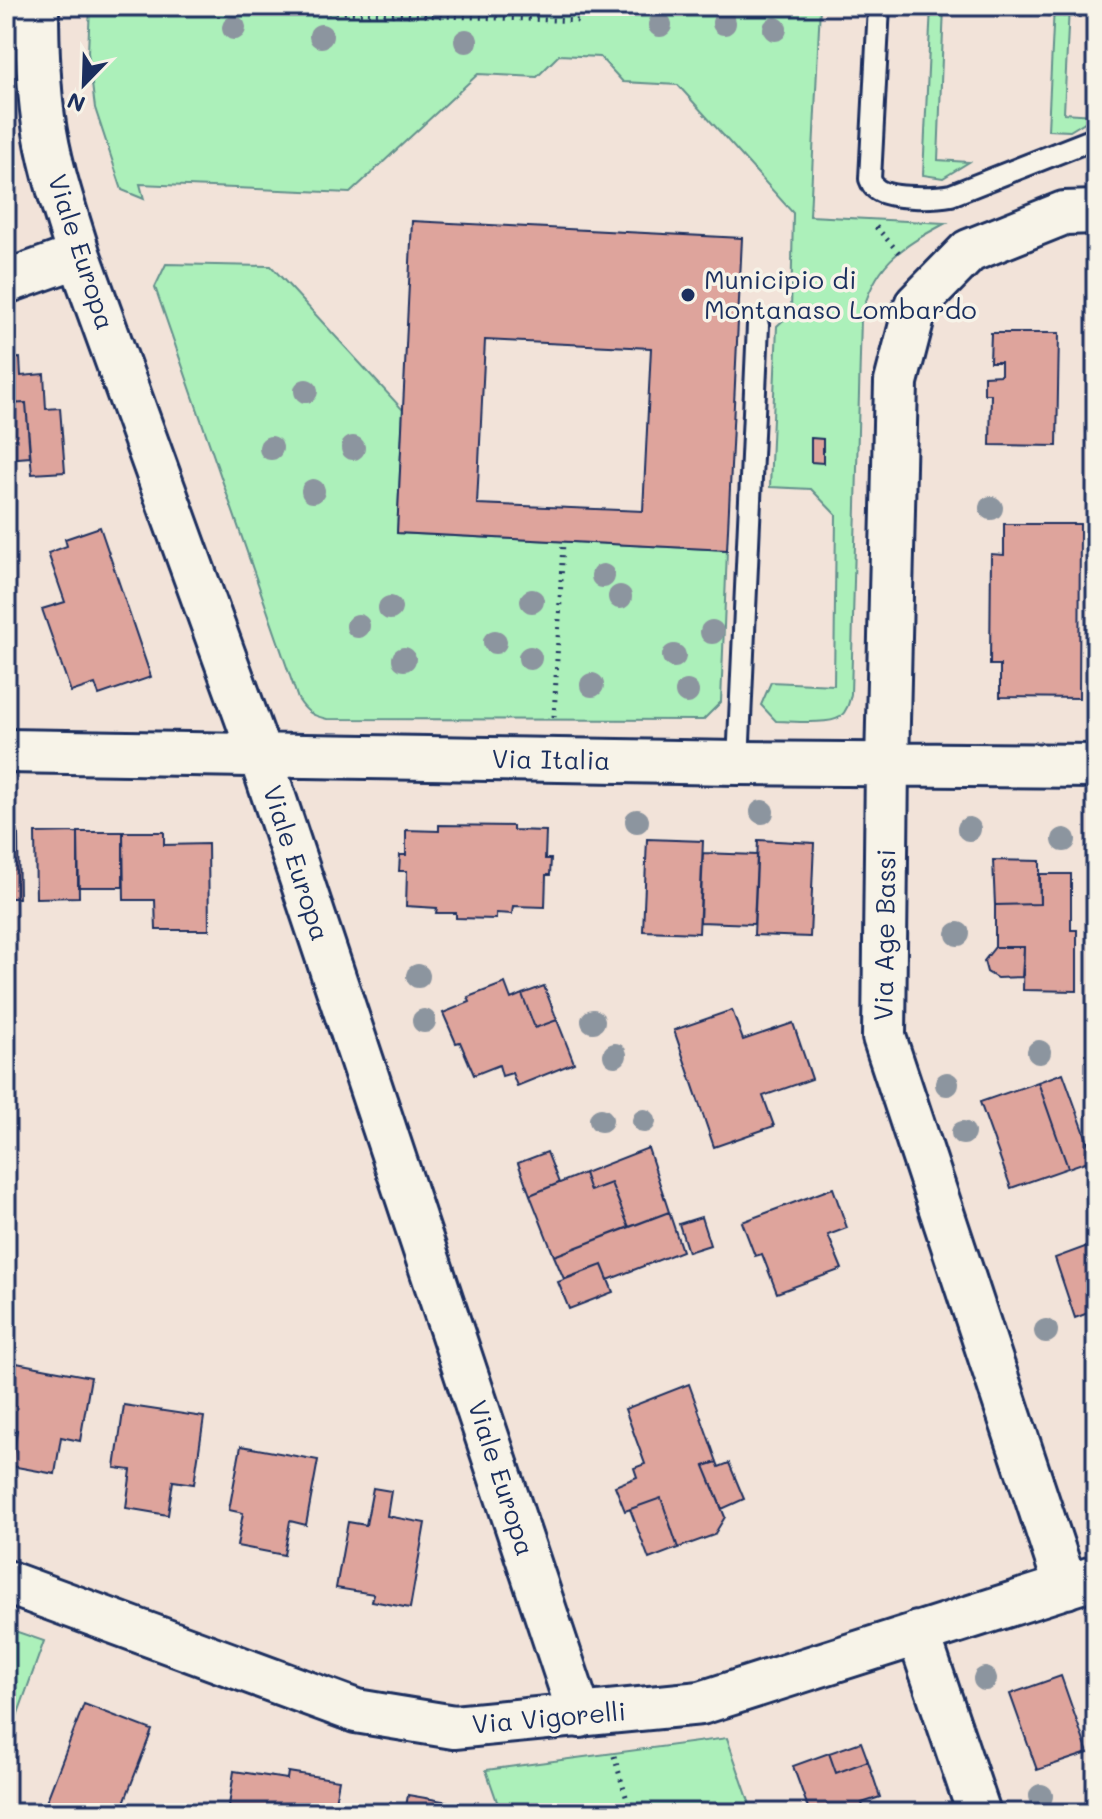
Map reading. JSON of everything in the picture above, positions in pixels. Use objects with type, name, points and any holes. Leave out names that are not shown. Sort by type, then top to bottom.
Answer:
[{"type":"street","name":"Viale Europa","points":[[37,6],[37,65],[43,120],[54,172],[79,256],[260,755],[591,1715]]},
{"type":"street","points":[[923,297],[969,251],[1064,213],[1096,212]]},
{"type":"street","points":[[6,282],[79,256]]},
{"type":"street","name":"Via Age Bassi","points":[[923,297],[896,382],[884,1037],[1081,1582]]},
{"type":"street","name":"Via Italia","points":[[6,751],[1096,766]]},
{"type":"street","name":"Via Vigorelli","points":[[6,1582],[356,1711],[454,1727],[701,1703],[1081,1582]]},
{"type":"street","points":[[918,1633],[979,1813]]},
{"type":"lane","points":[[879,7],[870,179],[877,189],[889,194],[937,198],[951,195],[1096,138]]},
{"type":"lane","points":[[738,763],[758,325]]},
{"type":"path","points":[[168,6],[353,10],[581,21]]},
{"type":"path","points":[[879,7],[1096,16]]},
{"type":"path","points":[[877,189],[871,219],[923,297]]},
{"type":"path","points":[[552,760],[563,542]]},
{"type":"path","points":[[591,1715],[631,1813]]},
{"type":"green space","points":[[90,6],[820,6],[810,216],[946,223],[902,250],[881,271],[866,299],[861,318],[851,694],[842,715],[827,721],[776,721],[761,705],[771,682],[834,685],[836,515],[811,489],[770,487],[777,326],[791,313],[793,213],[678,85],[623,82],[600,57],[559,55],[537,77],[478,74],[350,193],[140,184],[144,199],[122,190],[95,108],[88,52]]},
{"type":"green space","points":[[931,6],[944,6],[938,160],[969,162],[943,178],[923,175]]},
{"type":"green space","points":[[1054,6],[1069,6],[1064,113],[1096,115],[1070,131],[1048,130]]},
{"type":"green space","points":[[166,264],[271,266],[403,410],[397,533],[727,550],[721,702],[703,720],[327,719],[307,710],[298,699],[155,287]]},
{"type":"green space","points":[[6,1628],[44,1641],[6,1747]]},
{"type":"green space","points":[[727,1738],[753,1813],[501,1813],[486,1770]]},
{"type":"building","points":[[412,221],[742,238],[727,550],[397,533]],"holes":[[[485,340],[651,348],[643,511],[477,504]]]},
{"type":"building","points":[[991,333],[1059,333],[1057,446],[990,445],[991,394],[984,394],[984,376],[1001,375],[1001,362],[990,362]]},
{"type":"building","points":[[20,358],[21,376],[44,374],[46,409],[60,408],[65,472],[32,474],[26,403],[6,404],[6,359]]},
{"type":"building","points":[[26,403],[30,457],[6,459],[6,404]]},
{"type":"building","points":[[811,438],[823,439],[823,463],[811,462]]},
{"type":"building","points":[[1004,524],[1080,524],[1079,698],[1000,697],[1000,665],[990,665],[991,554],[1004,555]]},
{"type":"building","points":[[100,527],[151,677],[99,695],[95,684],[71,692],[42,609],[65,602],[48,553],[67,546],[65,539]]},
{"type":"building","points":[[439,825],[513,826],[513,830],[546,831],[545,859],[551,859],[550,875],[546,875],[545,907],[513,906],[512,914],[496,913],[496,919],[456,918],[456,913],[436,913],[437,908],[406,906],[407,871],[399,871],[400,855],[406,855],[406,830],[439,831]]},
{"type":"building","points":[[78,832],[79,897],[36,898],[35,833]]},
{"type":"building","points":[[78,832],[123,832],[123,887],[78,887]]},
{"type":"building","points":[[123,832],[164,832],[164,845],[208,844],[209,930],[156,930],[155,900],[124,900]]},
{"type":"building","points":[[6,833],[18,833],[19,898],[6,898]]},
{"type":"building","points":[[647,839],[703,841],[699,933],[643,931]]},
{"type":"building","points":[[758,840],[814,843],[810,937],[754,935]]},
{"type":"building","points":[[703,853],[757,855],[754,924],[700,922]]},
{"type":"building","points":[[993,860],[1040,861],[1040,904],[995,905]]},
{"type":"building","points":[[1039,874],[1071,874],[1071,930],[1077,930],[1077,991],[1023,990],[1024,947],[995,947],[995,905],[1040,904]]},
{"type":"building","points":[[995,947],[1024,947],[1022,977],[997,978],[987,972],[984,961]]},
{"type":"building","points":[[505,983],[511,999],[522,994],[535,1028],[557,1020],[574,1063],[517,1086],[512,1073],[502,1076],[499,1065],[474,1075],[443,1013],[470,1002],[468,997]]},
{"type":"building","points":[[544,986],[557,1020],[535,1028],[522,994]]},
{"type":"building","points":[[732,1010],[743,1040],[793,1023],[812,1079],[763,1096],[774,1126],[714,1147],[674,1030]]},
{"type":"building","points":[[1063,1073],[1094,1159],[1068,1168],[1038,1082]]},
{"type":"building","points":[[1038,1082],[1068,1168],[1011,1188],[980,1102]]},
{"type":"building","points":[[648,1148],[669,1212],[629,1227],[611,1183],[590,1191],[584,1173]]},
{"type":"building","points":[[547,1152],[559,1183],[530,1195],[518,1163]]},
{"type":"building","points":[[584,1173],[590,1191],[611,1183],[629,1227],[554,1256],[530,1195]]},
{"type":"building","points":[[833,1188],[847,1228],[828,1235],[842,1269],[777,1293],[762,1254],[755,1256],[742,1222]]},
{"type":"building","points":[[669,1212],[682,1251],[608,1280],[602,1265],[564,1279],[554,1256]]},
{"type":"building","points":[[701,1217],[710,1245],[688,1252],[679,1224]]},
{"type":"building","points":[[1093,1244],[1096,1251],[1096,1310],[1075,1318],[1055,1258]]},
{"type":"building","points":[[602,1265],[613,1292],[569,1309],[558,1282]]},
{"type":"building","points":[[11,1362],[91,1377],[80,1441],[61,1437],[55,1474],[11,1466],[17,1430],[6,1427],[6,1390]]},
{"type":"building","points":[[689,1384],[717,1462],[704,1466],[725,1517],[714,1535],[678,1548],[661,1498],[625,1511],[615,1486],[637,1477],[634,1468],[645,1464],[625,1409]]},
{"type":"building","points":[[124,1405],[204,1417],[194,1484],[173,1481],[168,1515],[126,1508],[131,1470],[115,1468]]},
{"type":"building","points":[[241,1446],[318,1460],[306,1525],[290,1521],[284,1555],[237,1546],[243,1513],[229,1510]]},
{"type":"building","points":[[717,1462],[719,1467],[729,1463],[744,1499],[722,1509],[704,1466]]},
{"type":"building","points":[[373,1488],[391,1491],[387,1516],[425,1523],[410,1608],[372,1601],[374,1594],[336,1588],[348,1522],[366,1525]]},
{"type":"building","points":[[661,1498],[678,1548],[649,1559],[630,1509]]},
{"type":"building","points":[[1061,1676],[1088,1753],[1037,1770],[1010,1694]]},
{"type":"building","points":[[84,1704],[152,1730],[120,1813],[42,1813]]},
{"type":"building","points":[[861,1742],[868,1761],[836,1773],[829,1753]]},
{"type":"building","points":[[829,1753],[836,1773],[868,1761],[880,1797],[862,1803],[865,1813],[810,1813],[793,1766]]},
{"type":"building","points":[[234,1771],[287,1779],[288,1772],[339,1780],[333,1813],[228,1813]]},
{"type":"building","points":[[408,1795],[449,1802],[447,1813],[405,1813]]},
{"type":"place","name":"Municipio di Montanaso Lombardo","points":[[688,295]]}]
